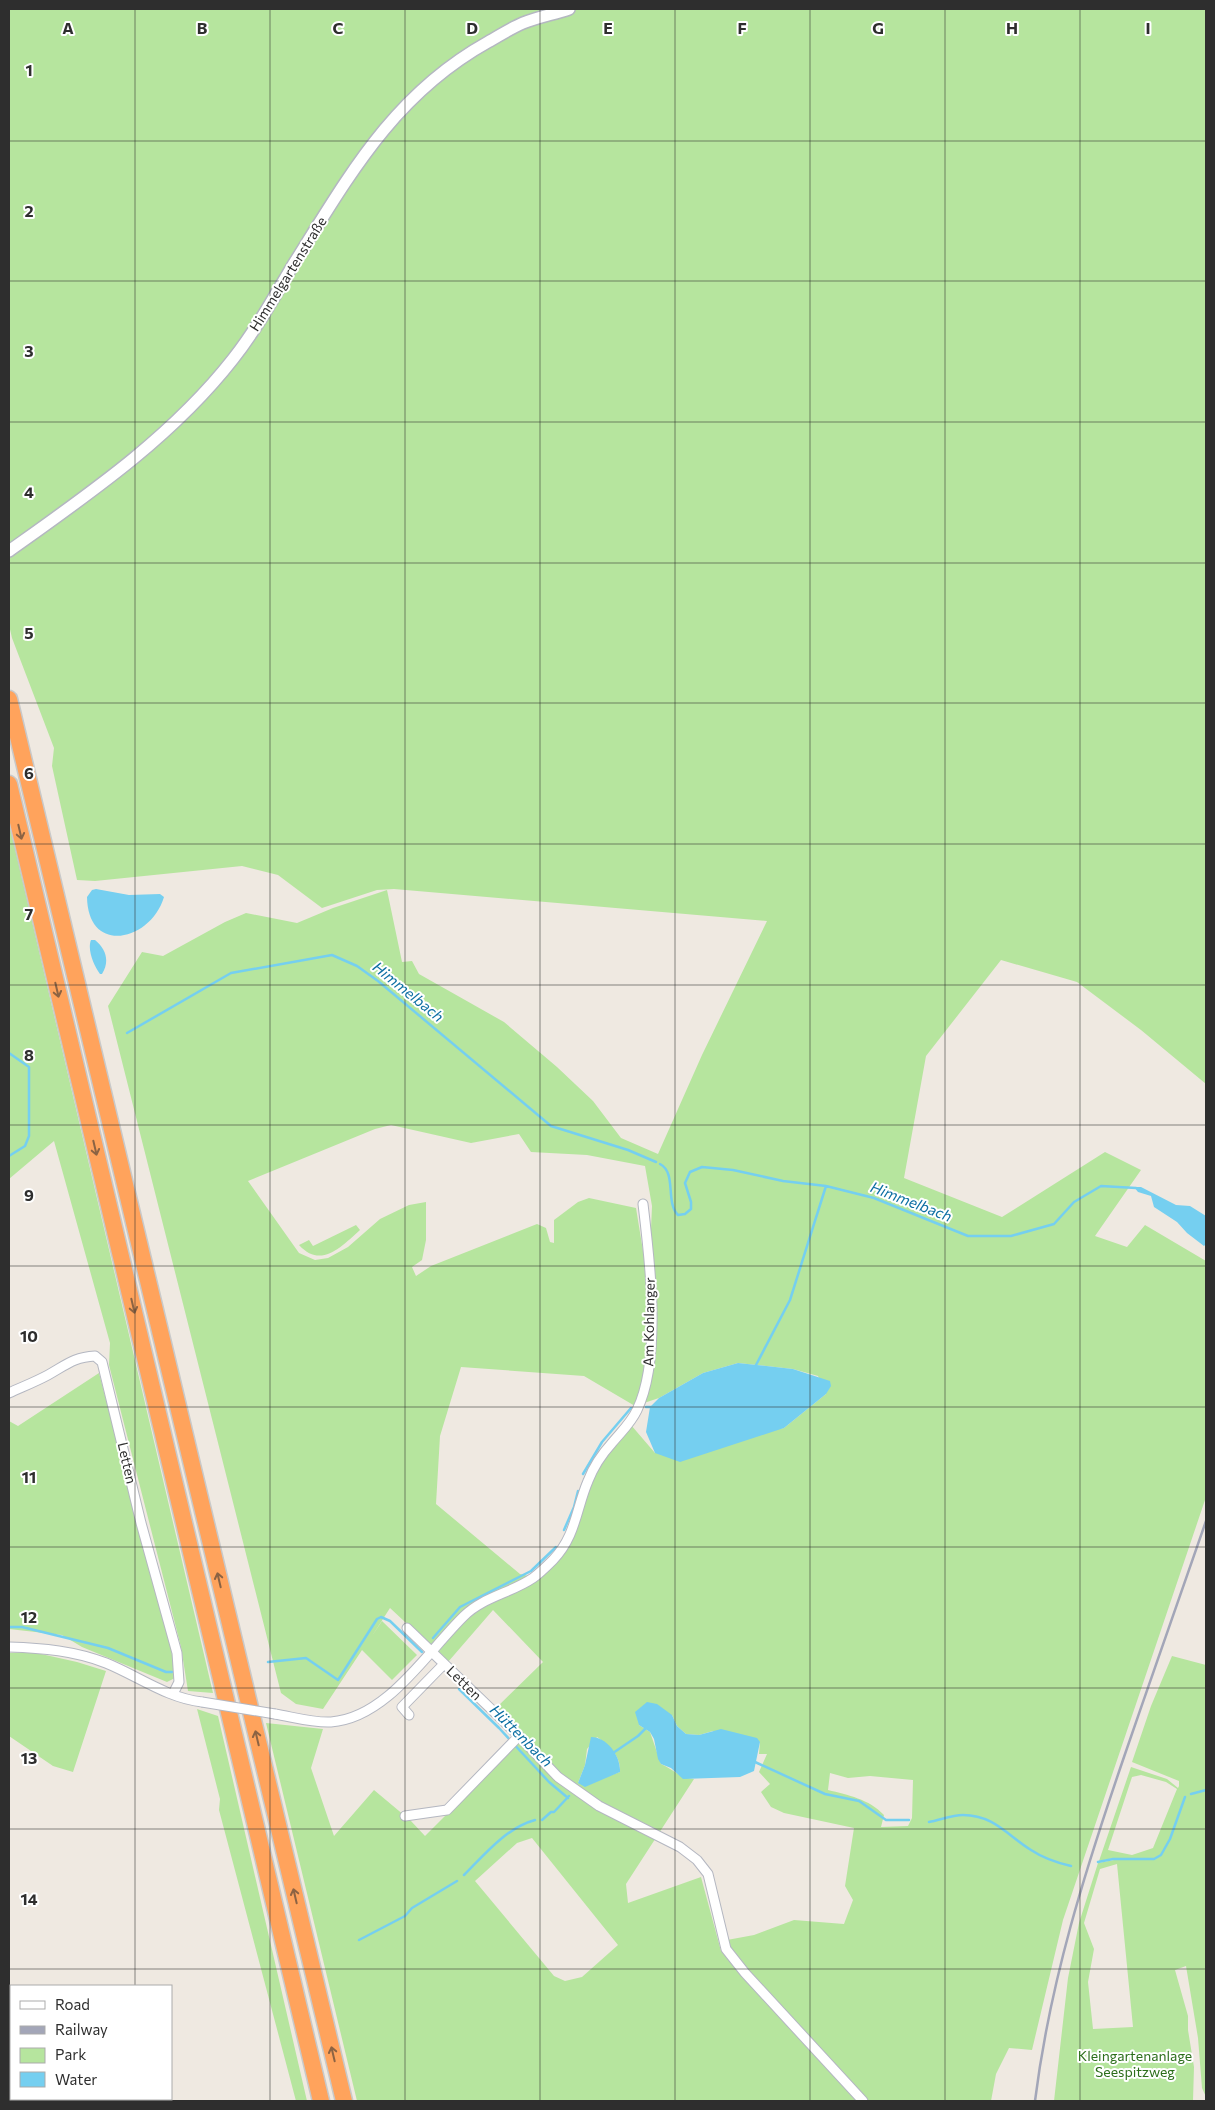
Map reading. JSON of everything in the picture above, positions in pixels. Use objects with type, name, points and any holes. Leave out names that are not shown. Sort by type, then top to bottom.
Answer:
[{"type":"highway","points":[[9,699],[344,2101]]},
{"type":"highway","points":[[9,784],[321,2101]]},
{"type":"street","name":"Himmelgartenstraße","points":[[9,551],[136,456],[166,431],[213,383],[234,358],[270,306],[364,154],[388,123],[420,91],[471,52],[501,34],[522,24],[569,9]]},
{"type":"street","name":"Am Kohlanger","points":[[431,1652],[470,1610],[533,1578],[554,1559],[574,1526],[587,1482],[596,1465],[636,1412],[644,1393],[650,1361],[650,1262],[643,1204]]},
{"type":"street","name":"Letten","points":[[9,1393],[51,1374],[68,1362],[89,1356],[95,1356],[100,1359],[177,1653],[179,1682],[173,1694]]},
{"type":"street","name":"Letten","points":[[407,1628],[519,1736],[544,1765],[599,1806],[680,1847],[697,1860],[708,1874],[726,1949],[863,2101]]},
{"type":"street","points":[[9,1647],[44,1648],[75,1653],[111,1666],[189,1700],[329,1722],[370,1709],[390,1695],[431,1652]]},
{"type":"street","points":[[409,1715],[402,1707],[444,1664]]},
{"type":"street","points":[[405,1816],[447,1810],[519,1736]]},
{"type":"green space","points":[[9,9],[1206,9],[1206,1084],[1141,1030],[1077,982],[1001,960],[926,1056],[904,1178],[1002,1217],[1105,1152],[1141,1170],[1095,1236],[1127,1247],[1145,1225],[1206,1261],[1206,1497],[1063,1920],[1032,2050],[1009,2048],[996,2074],[991,2101],[357,2101],[266,1723],[323,1729],[311,1768],[334,1836],[374,1790],[411,1821],[425,1836],[519,1742],[491,1713],[543,1662],[493,1610],[448,1662],[390,1608],[372,1636],[382,1621],[417,1655],[392,1680],[362,1650],[323,1709],[296,1704],[281,1693],[108,1006],[142,952],[163,956],[225,922],[246,913],[297,923],[333,908],[387,890],[402,962],[412,961],[419,974],[504,1022],[557,1067],[593,1101],[621,1138],[658,1154],[702,1055],[767,921],[394,889],[377,890],[322,908],[278,875],[242,866],[95,881],[77,880],[52,766],[54,748],[12,638],[9,625]],"holes":[[[391,1125],[471,1143],[519,1134],[531,1152],[587,1155],[645,1166],[652,1206],[650,1252],[643,1251],[636,1208],[589,1198],[578,1202],[554,1220],[554,1243],[550,1242],[546,1228],[537,1224],[431,1266],[416,1276],[412,1267],[422,1260],[426,1240],[426,1202],[409,1205],[380,1219],[348,1247],[328,1258],[315,1260],[299,1253],[248,1181],[375,1129]],[[738,1363],[793,1369],[818,1376],[826,1394],[784,1428],[655,1453],[631,1425],[605,1456],[554,1563],[537,1578],[520,1574],[436,1504],[440,1436],[461,1367],[584,1376],[635,1406],[659,1398],[703,1373]],[[672,1715],[677,1726],[686,1734],[699,1735],[713,1731],[760,1742],[759,1754],[767,1754],[759,1772],[770,1784],[761,1792],[771,1807],[784,1813],[854,1828],[845,1886],[853,1900],[844,1924],[794,1920],[754,1935],[727,1940],[721,1951],[701,1877],[628,1903],[626,1884],[694,1779],[681,1775],[661,1764],[650,1732],[639,1725]],[[597,1737],[616,1756],[619,1761],[620,1772],[578,1783],[585,1765],[587,1749]],[[830,1773],[848,1778],[870,1776],[913,1780],[912,1818],[908,1826],[881,1827],[884,1815],[872,1805],[858,1798],[828,1790]],[[532,1838],[618,1945],[582,1977],[565,1981],[554,1976],[475,1881],[517,1843]]]},
{"type":"green space","points":[[9,823],[213,1693],[188,1691],[181,1647],[109,1365],[110,1343],[54,1141],[9,1179]]},
{"type":"green space","points":[[356,1225],[360,1230],[331,1253],[315,1255],[307,1252],[299,1245],[309,1240],[313,1246]]},
{"type":"green space","points":[[99,1373],[171,1648],[175,1678],[167,1682],[82,1647],[62,1635],[9,1629],[9,1421],[18,1426]]},
{"type":"green space","points":[[32,1652],[77,1662],[106,1671],[73,1772],[53,1766],[9,1736],[9,1653]]},
{"type":"green space","name":"Kleingartenanlage Seespitzweg","points":[[1172,1656],[1206,1665],[1206,2097],[1202,2088],[1198,2038],[1186,1966],[1175,1970],[1188,2016],[1188,2030],[1194,2067],[1193,2101],[1054,2101],[1068,1978],[1079,1923],[1098,1863],[1114,1860],[1147,1860],[1148,1858],[1114,1858],[1099,1861],[1131,1767],[1167,1779],[1178,1788],[1179,1786],[1179,1781],[1132,1762],[1151,1706]],"holes":[[[1141,1775],[1166,1782],[1177,1789],[1153,1848],[1132,1855],[1108,1850],[1132,1777]],[[1117,1864],[1133,2027],[1093,2029],[1088,1982],[1094,1949],[1084,1923],[1100,1869]]]},
{"type":"green space","points":[[197,1709],[218,1716],[307,2101],[296,2101],[219,1810],[220,1799]]},
{"type":"water","points":[[96,889],[129,895],[160,894],[164,897],[157,912],[147,924],[134,932],[121,936],[108,935],[98,928],[90,916],[87,897],[92,890]]},
{"type":"water","points":[[91,940],[95,940],[102,947],[106,956],[106,964],[102,974],[100,974],[93,962],[90,948]]},
{"type":"water","points":[[1134,1187],[1141,1187],[1176,1205],[1190,1206],[1206,1216],[1206,1244],[1204,1246],[1187,1233],[1177,1222],[1154,1207],[1151,1196],[1138,1192]]},
{"type":"water","points":[[738,1363],[793,1369],[830,1381],[831,1386],[826,1394],[784,1428],[680,1462],[655,1453],[646,1432],[650,1407],[659,1398],[703,1373]]},
{"type":"water","points":[[647,1702],[657,1704],[672,1715],[677,1726],[686,1734],[699,1735],[721,1729],[757,1738],[760,1742],[754,1771],[740,1777],[683,1779],[671,1768],[661,1764],[658,1759],[654,1739],[650,1732],[639,1725],[635,1712]]},
{"type":"water","points":[[591,1737],[602,1740],[612,1748],[620,1766],[620,1772],[585,1787],[578,1783],[585,1765]]},
{"type":"waterway","name":"Himmelbach","points":[[127,1033],[231,973],[332,955],[357,966],[378,981],[551,1126],[628,1150],[656,1162]]},
{"type":"waterway","name":"Himmelbach","points":[[9,1053],[29,1067],[29,1136],[25,1146],[9,1156]]},
{"type":"waterway","name":"Himmelbach","points":[[660,1164],[668,1174],[672,1203],[678,1215],[685,1214],[691,1209],[691,1202],[685,1183],[690,1172],[702,1167],[733,1170],[783,1181],[826,1186],[874,1198],[968,1236],[1011,1236],[1054,1224],[1074,1202],[1101,1186],[1136,1188]]},
{"type":"waterway","points":[[756,1365],[790,1300],[826,1186]]},
{"type":"waterway","points":[[646,1407],[652,1407]]},
{"type":"waterway","points":[[583,1474],[602,1442],[631,1408]]},
{"type":"waterway","points":[[564,1530],[574,1507],[578,1491]]},
{"type":"waterway","points":[[433,1638],[460,1607],[531,1571],[556,1547]]},
{"type":"waterway","name":"Hüttenbach","points":[[268,1662],[306,1658],[338,1680],[377,1619],[381,1617],[390,1621],[422,1652]]},
{"type":"waterway","points":[[9,1627],[22,1627],[108,1648],[166,1672],[172,1672]]},
{"type":"waterway","name":"Hüttenbach","points":[[459,1689],[499,1728],[549,1782],[568,1798]]},
{"type":"waterway","points":[[613,1753],[638,1736],[646,1728]]},
{"type":"waterway","points":[[755,1762],[825,1794],[859,1801],[886,1820],[909,1820]]},
{"type":"waterway","points":[[1191,1794],[1206,1790]]},
{"type":"waterway","points":[[542,1820],[551,1812],[554,1812],[569,1796]]},
{"type":"waterway","points":[[1098,1862],[1113,1859],[1154,1859],[1161,1855],[1170,1839],[1185,1797]]},
{"type":"waterway","points":[[929,1822],[959,1815],[983,1818],[1000,1827],[1036,1853],[1071,1866]]},
{"type":"waterway","points":[[464,1875],[505,1835],[535,1820]]},
{"type":"waterway","points":[[359,1940],[405,1916],[412,1908],[457,1881]]},
{"type":"railway","points":[[1035,2101],[1050,2013],[1070,1927],[1124,1757],[1206,1521]]}]
